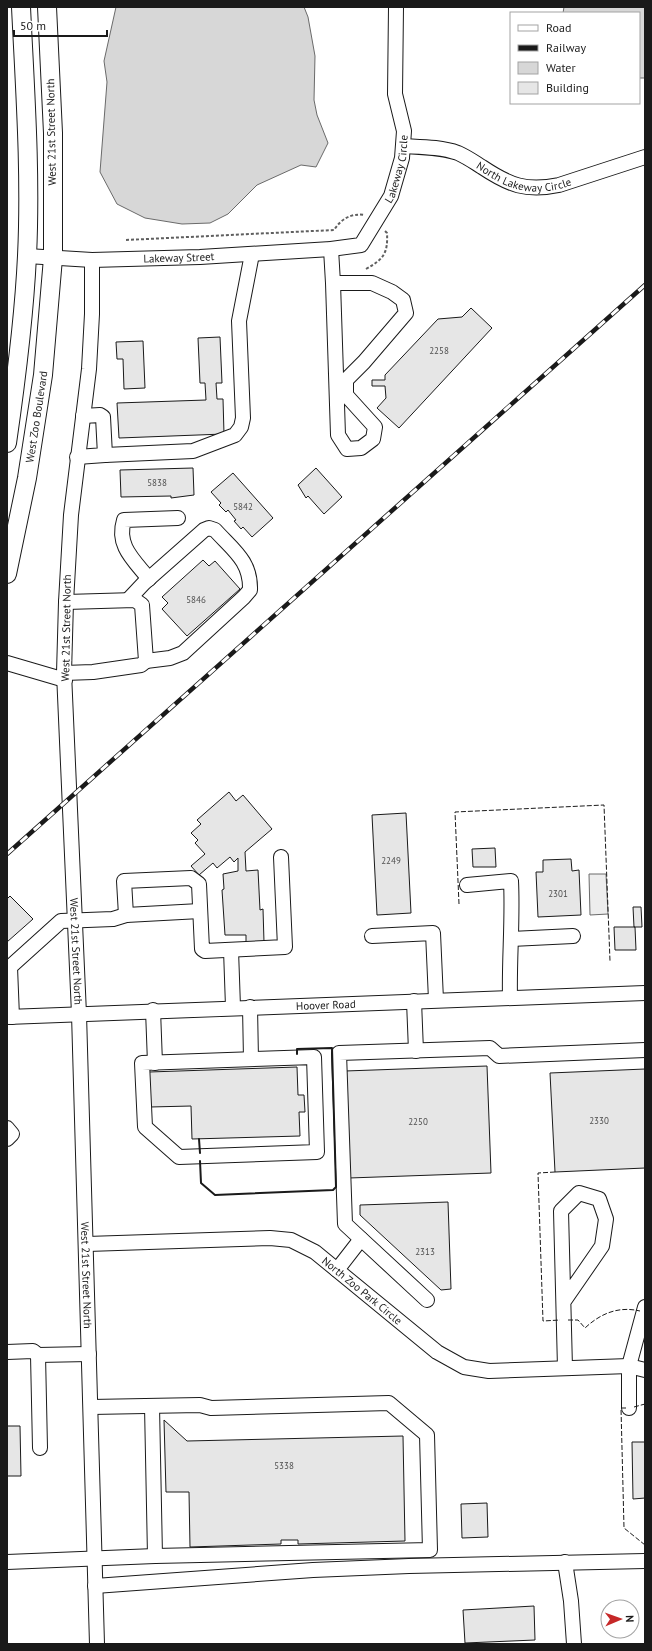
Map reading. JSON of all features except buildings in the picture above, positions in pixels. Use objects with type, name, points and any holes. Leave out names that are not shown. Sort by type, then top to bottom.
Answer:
[{"type":"main road","points":[[7,443],[21,333],[27,256],[28,192],[21,7]]},
{"type":"main road","name":"West 21st Street North","points":[[47,7],[53,133],[53,258]]},
{"type":"main road","name":"West Zoo Boulevard","points":[[7,574],[27,478],[42,375],[53,258]]},
{"type":"street","name":"Lakeway Circle","points":[[331,249],[361,245],[391,196],[398,176],[404,146],[404,131],[395,94],[396,7]]},
{"type":"street","name":"North Lakeway Circle","points":[[404,146],[448,150],[468,158],[500,180],[515,186],[529,188],[545,188],[559,185],[645,158]]},
{"type":"street","name":"Lakeway Street","points":[[27,256],[92,260],[200,257],[331,249]]},
{"type":"street","points":[[331,249],[338,435],[348,449],[361,448],[373,439],[375,427],[346,395],[346,380],[364,362],[406,313],[403,300],[392,292],[372,282],[333,283]]},
{"type":"street","points":[[77,457],[193,450],[235,435],[241,426],[243,418],[239,321],[252,254]]},
{"type":"street","name":"West 21st Street North","points":[[92,260],[90,345],[71,515],[66,602],[64,677],[79,1014],[97,1644]]},
{"type":"street","points":[[83,416],[100,414],[104,417],[105,455]]},
{"type":"street","points":[[149,579],[124,547],[121,540],[124,520],[178,518]]},
{"type":"street","points":[[7,663],[64,677],[141,665],[146,661],[170,658],[183,653],[250,590],[251,579],[247,566],[215,530],[209,528],[204,530],[149,579],[128,600]]},
{"type":"street","points":[[66,602],[135,600],[142,605],[146,661]]},
{"type":"street","points":[[126,915],[124,881],[191,878],[199,884],[202,949],[204,951],[285,947],[281,857]]},
{"type":"street","points":[[467,885],[511,881],[513,924],[509,954],[510,998]]},
{"type":"street","points":[[10,1017],[10,967],[61,921],[113,919],[126,915],[200,912]]},
{"type":"street","points":[[372,936],[433,933],[436,1000]]},
{"type":"street","points":[[511,939],[573,936]]},
{"type":"street","points":[[231,950],[233,1007]]},
{"type":"street","name":"Hoover Road","points":[[10,1017],[153,1010],[645,993]]},
{"type":"street","points":[[414,1001],[416,1051]]},
{"type":"street","points":[[250,1007],[252,1059]]},
{"type":"street","points":[[153,1010],[155,1063]]},
{"type":"street","points":[[427,1300],[345,1224],[339,1054],[490,1048],[499,1056],[645,1050]]},
{"type":"street","points":[[314,1057],[317,1152],[180,1157],[145,1127],[142,1063],[155,1063],[314,1057]]},
{"type":"street","points":[[7,1128],[12,1134],[7,1139]]},
{"type":"street","points":[[564,1301],[602,1246],[606,1219],[599,1199],[579,1193],[561,1211],[566,1368]]},
{"type":"street","name":"North Zoo Park Circle","points":[[86,1244],[270,1238],[291,1240],[315,1252],[437,1352],[464,1367],[488,1371],[629,1366],[645,1370]]},
{"type":"street","points":[[337,1270],[361,1239]]},
{"type":"street","points":[[629,1408],[629,1366],[645,1307]]},
{"type":"street","points":[[7,1352],[33,1351],[38,1355],[89,1354]]},
{"type":"street","points":[[38,1355],[40,1448]]},
{"type":"street","points":[[7,1562],[95,1560],[155,1556],[430,1550],[427,1435],[389,1404],[211,1408],[200,1404],[91,1407]]},
{"type":"street","points":[[152,1406],[155,1556]]},
{"type":"street","points":[[95,1586],[313,1570],[645,1561]]},
{"type":"street","points":[[565,1562],[571,1601],[574,1644]]},
{"type":"path","points":[[126,240],[334,230],[340,221],[355,214],[368,215],[387,233],[388,249],[380,260],[363,271]]},
{"type":"shaded area","points":[[589,874],[606,874],[608,914],[590,915]]},
{"type":"water","points":[[116,7],[304,7],[308,17],[315,56],[314,100],[317,115],[328,143],[316,167],[301,165],[257,185],[228,214],[210,223],[182,224],[145,218],[117,204],[100,172],[107,82],[104,61]]},
{"type":"water","points":[[564,7],[645,7],[645,78],[640,78],[640,12],[563,12]]},
{"type":"railway","points":[[7,854],[645,285]]},
{"type":"fence","points":[[459,904],[455,812],[604,805],[610,961]]},
{"type":"fence","points":[[555,1172],[538,1173],[543,1321],[560,1320]]},
{"type":"fence","points":[[568,1320],[578,1320],[585,1328],[597,1318],[611,1312],[625,1309],[640,1311]]},
{"type":"fence","points":[[634,1407],[645,1404]]},
{"type":"fence","points":[[626,1408],[621,1408],[624,1528],[645,1545]]},
{"type":"wall","points":[[200,1161],[201,1183],[215,1195],[333,1190],[336,1187],[332,1048],[297,1049],[297,1054]]},
{"type":"wall","points":[[199,1139],[200,1153]]}]
